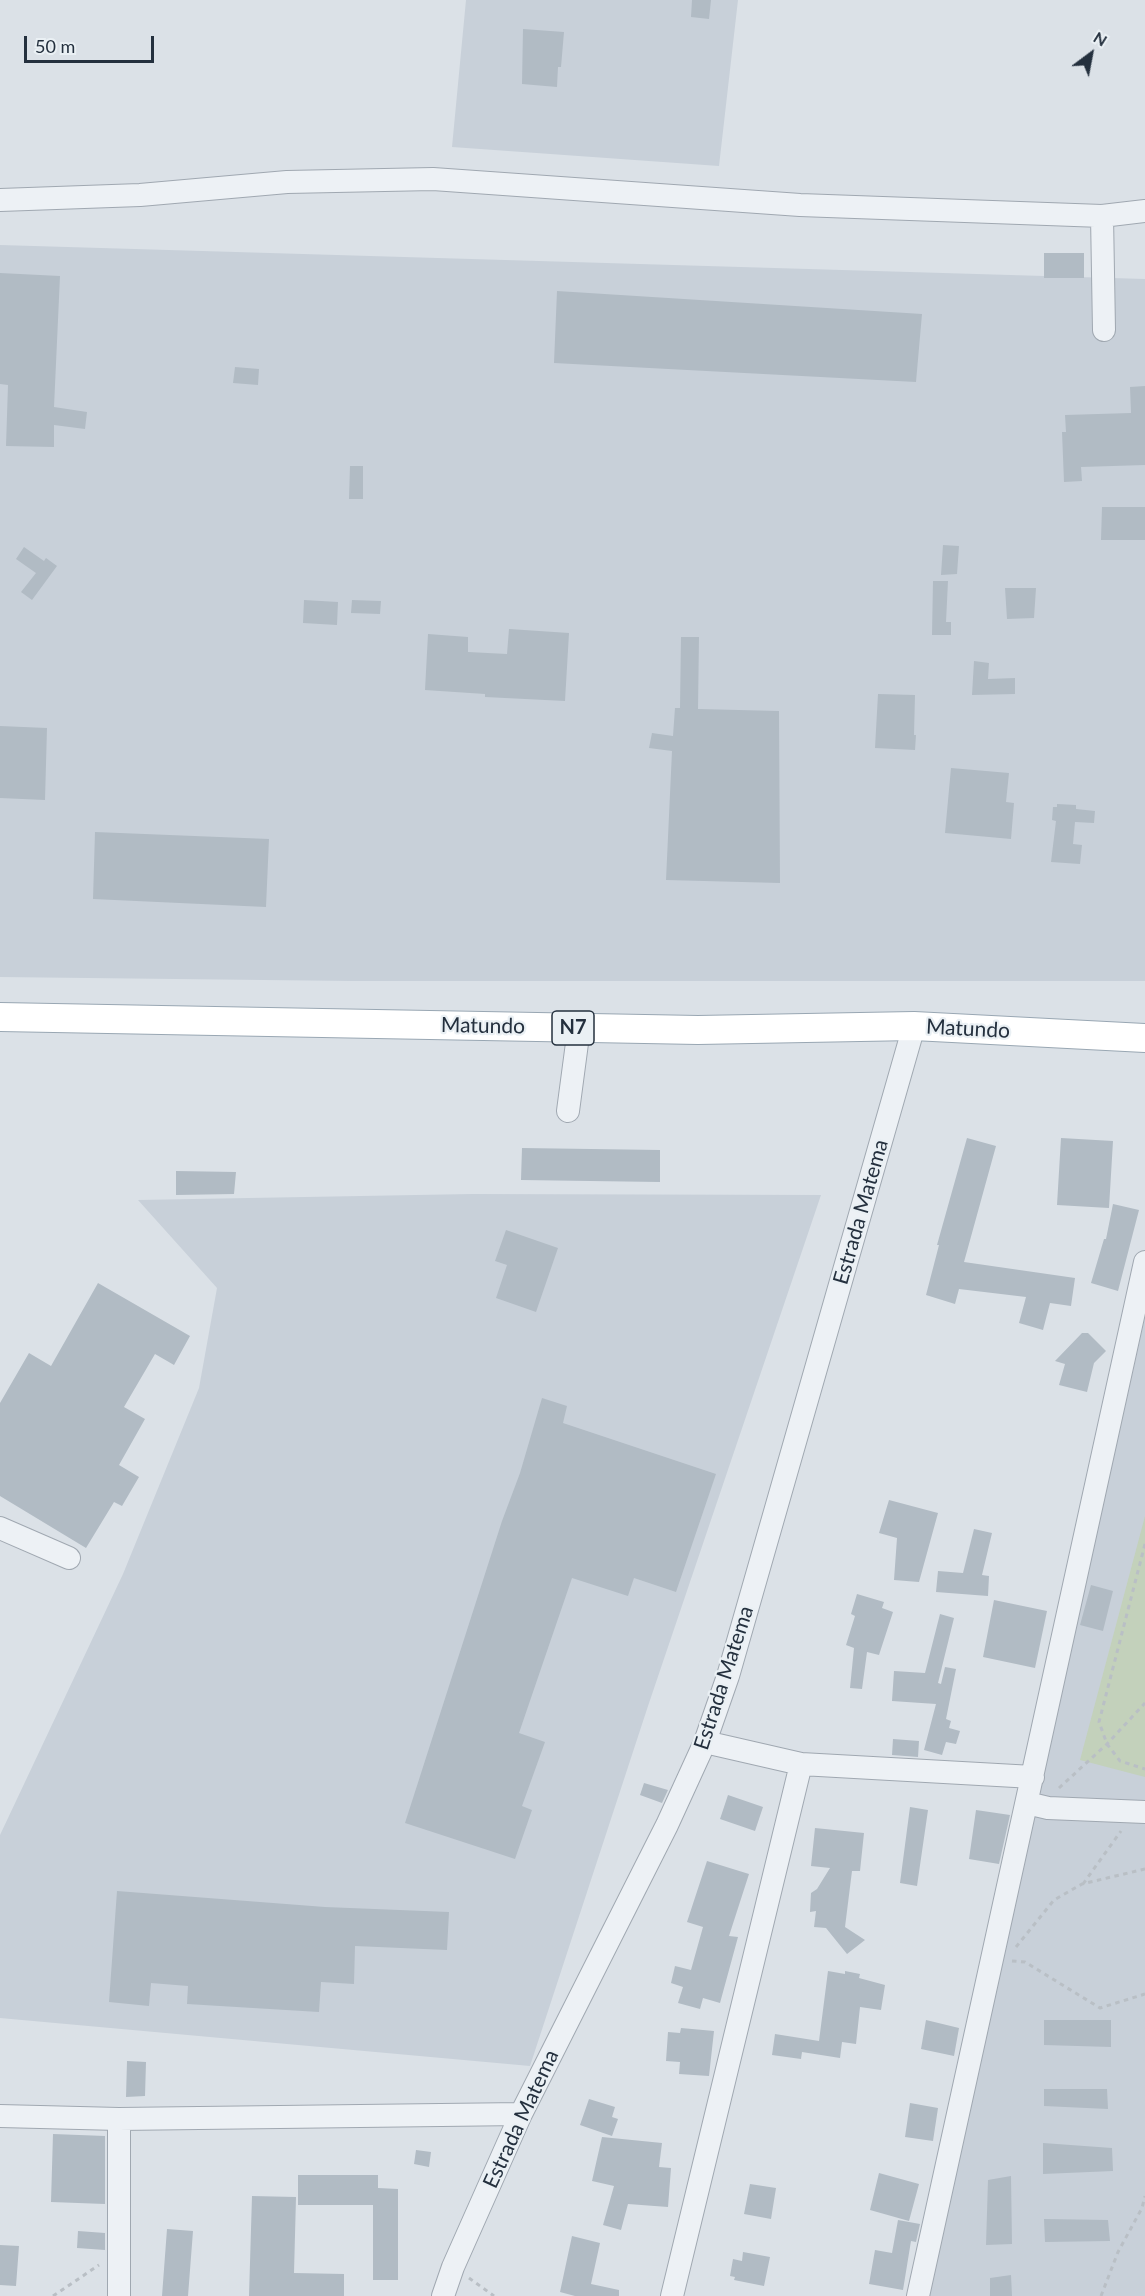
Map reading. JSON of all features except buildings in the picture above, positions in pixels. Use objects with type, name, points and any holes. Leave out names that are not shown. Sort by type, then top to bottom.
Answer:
[{"type":"main road","name":"Matundo","points":[[0,1017],[698,1030],[914,1026],[1145,1038]]},
{"type":"street","points":[[0,200],[140,195],[287,182],[433,179],[800,205],[1102,216],[1145,211]]},
{"type":"street","points":[[1102,216],[1104,330]]},
{"type":"street","name":"Estrada Matema","points":[[443,2296],[453,2266],[521,2114],[661,1836],[705,1742],[731,1664],[914,1026]]},
{"type":"street","points":[[568,1111],[579,1028]]},
{"type":"street","points":[[918,2296],[1034,1805],[1033,1777],[1145,1262]]},
{"type":"street","points":[[0,1528],[69,1558]]},
{"type":"street","points":[[705,1742],[801,1764],[1033,1777]]},
{"type":"street","points":[[672,2296],[801,1764]]},
{"type":"street","points":[[1034,1805],[1140,1812]]},
{"type":"street","points":[[0,2116],[119,2119],[521,2114]]},
{"type":"street","points":[[119,2119],[119,2296]]},
{"type":"path","points":[[1145,1544],[1099,1722],[1107,1744],[1120,1761],[1145,1769]]},
{"type":"path","points":[[1034,1805],[1107,1744],[1145,1703]]},
{"type":"path","points":[[1082,1884],[1140,1812]]},
{"type":"path","points":[[999,1960],[1054,1900],[1082,1884],[1145,1869]]},
{"type":"path","points":[[999,1960],[1025,1962],[1100,2008],[1145,1994]]},
{"type":"path","points":[[1101,2296],[1118,2252],[1142,2208],[1145,2196]]},
{"type":"path","points":[[53,2296],[120,2250]]},
{"type":"path","points":[[453,2266],[494,2296]]},
{"type":"shaded area","points":[[466,0],[738,0],[719,166],[452,147]]},
{"type":"shaded area","points":[[0,245],[1145,279],[1145,981],[352,981],[0,977]]},
{"type":"shaded area","points":[[472,1194],[821,1195],[648,1706],[530,2066],[0,2018],[0,1835],[123,1574],[199,1388],[217,1288],[138,1200]]},
{"type":"shaded area","points":[[1145,1317],[1145,2296],[927,2296]]},
{"type":"green space","points":[[1145,1516],[1145,1777],[1080,1760]]}]
